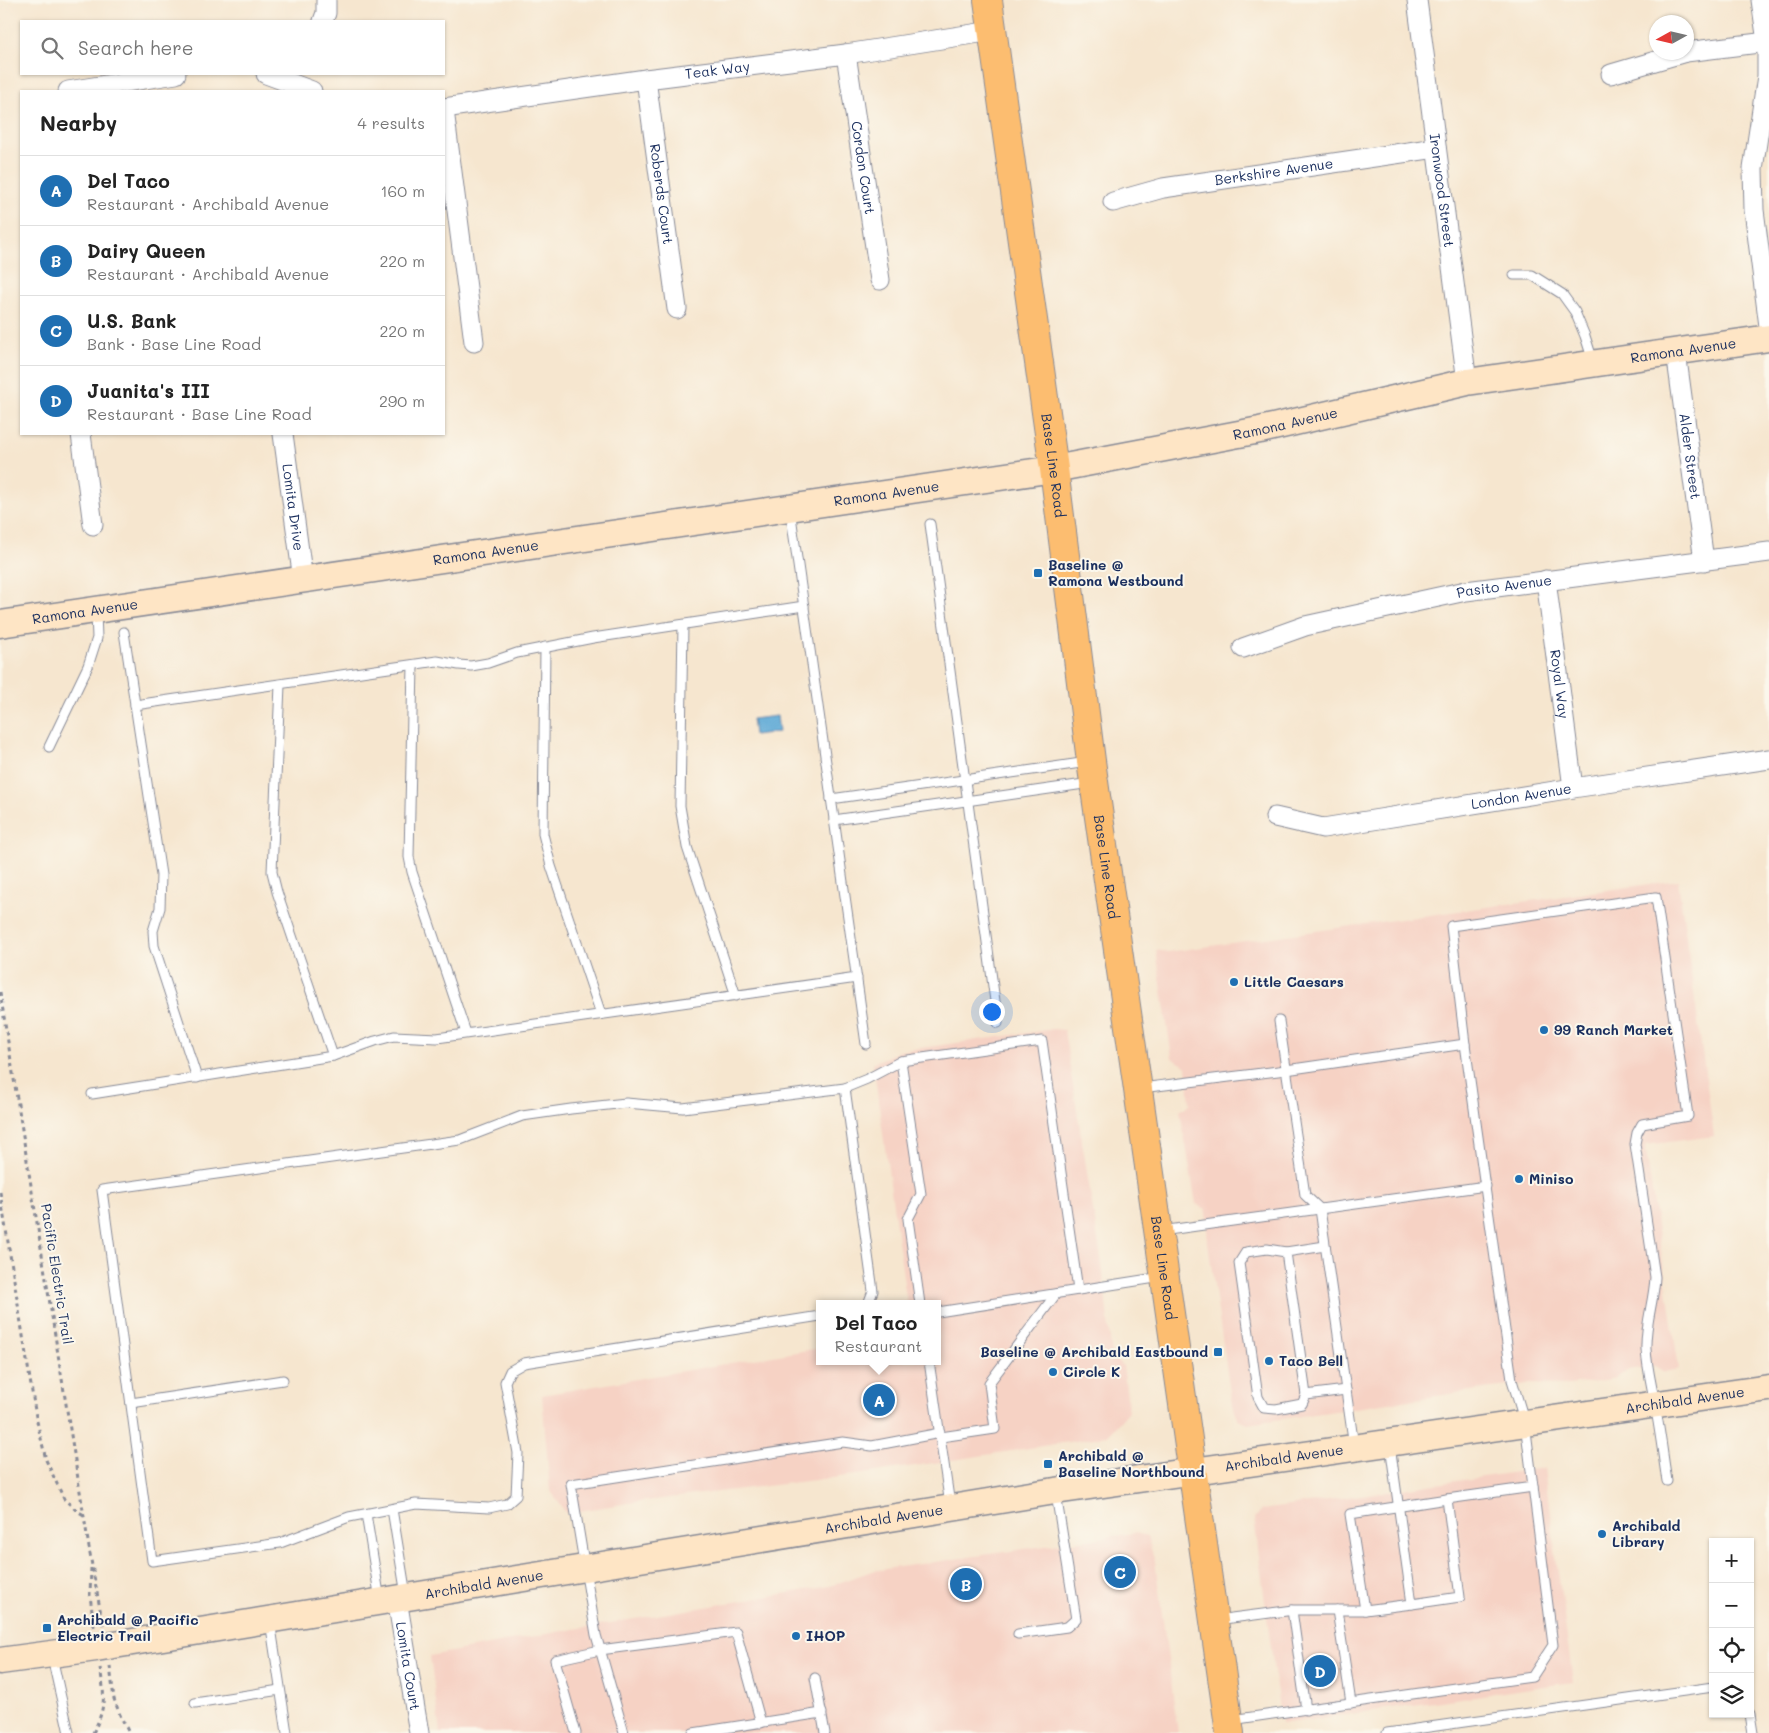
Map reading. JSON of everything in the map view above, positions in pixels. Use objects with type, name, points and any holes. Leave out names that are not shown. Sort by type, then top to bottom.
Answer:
[{"type":"main road","name":"Base Line Road","points":[[988,0],[1054,468],[1093,772],[1229,1727]]},
{"type":"street","points":[[323,20],[326,12],[326,0]]},
{"type":"street","name":"Ironwood Street","points":[[1417,0],[1467,382]]},
{"type":"street","points":[[1761,0],[1767,42],[1767,76],[1754,169],[1754,210],[1769,326]]},
{"type":"street","name":"Teak Way","points":[[445,109],[646,79],[846,54],[992,31]]},
{"type":"street","points":[[1694,51],[1767,42]]},
{"type":"street","name":"Cordon Court","points":[[846,54],[880,280]]},
{"type":"street","points":[[1611,74],[1659,60]]},
{"type":"street","points":[[74,90],[170,75]]},
{"type":"street","points":[[269,75],[305,86]]},
{"type":"street","name":"Roberds Court","points":[[646,79],[677,309]]},
{"type":"street","points":[[445,117],[474,342]]},
{"type":"street","name":"Berkshire Avenue","points":[[1113,202],[1163,188],[1436,148]]},
{"type":"street","name":"Ramona Avenue","points":[[0,624],[1054,468],[1260,430],[1467,382],[1769,338]]},
{"type":"street","name":"Alder Street","points":[[1676,352],[1704,561]]},
{"type":"street","points":[[80,435],[92,525]]},
{"type":"street","name":"Lomita Drive","points":[[283,435],[303,580]]},
{"type":"street","name":"Pasito Avenue","points":[[1244,648],[1306,626],[1466,591],[1769,552]]},
{"type":"street","name":"Royal Way","points":[[1546,580],[1573,788]]},
{"type":"street","name":"London Avenue","points":[[1275,817],[1323,828],[1769,759]]},
{"type":"street","name":"Archibald Avenue","points":[[0,1661],[394,1600],[1055,1491],[1769,1388]]},
{"type":"street","name":"Lomita Court","points":[[394,1600],[419,1733]]},
{"type":"lane","points":[[1514,275],[1532,275],[1562,294],[1575,312],[1594,364]]},
{"type":"lane","points":[[790,507],[866,1044]]},
{"type":"lane","points":[[930,524],[998,1023]]},
{"type":"lane","points":[[136,706],[437,661],[471,666],[488,663],[517,653],[593,638],[804,606]]},
{"type":"lane","points":[[48,748],[88,666],[97,638],[96,610]]},
{"type":"lane","points":[[683,625],[680,797],[683,829],[687,847],[736,996]]},
{"type":"lane","points":[[124,632],[161,874],[160,908],[152,931],[154,946],[197,1078]]},
{"type":"lane","points":[[545,647],[543,834],[551,866],[601,1014]]},
{"type":"lane","points":[[413,665],[409,858],[466,1034]]},
{"type":"lane","points":[[280,684],[272,872],[277,892],[333,1056]]},
{"type":"lane","points":[[831,799],[964,779],[1093,772]]},
{"type":"lane","points":[[834,820],[968,801],[1093,772]]},
{"type":"lane","points":[[1229,1727],[1306,1710],[1532,1676],[1552,1645],[1525,1423],[1512,1380],[1450,926],[1656,897],[1688,1116],[1642,1124],[1636,1144],[1655,1277],[1655,1288],[1648,1315],[1647,1368],[1655,1404],[1667,1481]]},
{"type":"lane","points":[[92,1094],[333,1056],[394,1036],[437,1038],[857,978]]},
{"type":"lane","points":[[1279,1021],[1305,1195],[1320,1209],[1354,1447]]},
{"type":"lane","points":[[816,1317],[524,1363],[510,1371],[505,1382],[518,1453],[516,1496],[507,1504],[489,1508],[416,1504],[349,1517],[280,1543],[152,1560],[102,1190],[460,1140],[522,1116],[571,1109],[626,1103],[683,1108],[845,1088],[901,1061],[1042,1040],[1078,1290]]},
{"type":"lane","points":[[1138,1088],[1286,1070],[1465,1044]]},
{"type":"lane","points":[[901,1061],[921,1194],[908,1219],[919,1300]]},
{"type":"lane","points":[[845,1088],[873,1291],[870,1300]]},
{"type":"lane","points":[[1158,1231],[1486,1186]]},
{"type":"lane","points":[[1286,1252],[1306,1395],[1302,1404],[1276,1409],[1264,1408],[1258,1397],[1239,1263],[1246,1252],[1267,1249],[1286,1252],[1325,1246]]},
{"type":"lane","points":[[941,1312],[1165,1277]]},
{"type":"lane","points":[[624,1733],[596,1635],[571,1484],[843,1442],[872,1446],[995,1429],[989,1383],[1056,1294]]},
{"type":"lane","points":[[930,1365],[951,1508]]},
{"type":"lane","points":[[131,1403],[282,1380]]},
{"type":"lane","points":[[1306,1395],[1346,1390]]},
{"type":"lane","points":[[1389,1442],[1412,1604]]},
{"type":"lane","points":[[1365,1610],[1350,1514],[1533,1487]]},
{"type":"lane","points":[[1018,1634],[1067,1627],[1076,1619],[1055,1491]]},
{"type":"lane","points":[[1213,1620],[1292,1610],[1365,1610],[1460,1597],[1447,1500]]},
{"type":"lane","points":[[392,1509],[394,1600]]},
{"type":"lane","points":[[366,1514],[394,1600]]},
{"type":"lane","points":[[1292,1610],[1306,1710]]},
{"type":"lane","points":[[1337,1610],[1351,1703]]},
{"type":"lane","points":[[270,1619],[287,1733]]},
{"type":"lane","points":[[576,1733],[555,1660],[600,1650],[736,1632],[762,1723]]},
{"type":"lane","points":[[52,1654],[69,1733]]},
{"type":"lane","points":[[816,1678],[825,1733]]},
{"type":"lane","points":[[1387,1733],[1709,1688]]},
{"type":"lane","points":[[196,1703],[280,1690]]},
{"type":"lane","points":[[693,1733],[822,1714]]},
{"type":"lane","points":[[1751,1718],[1753,1733]]},
{"type":"path","name":"Pacific Electric Trail","points":[[0,992],[91,1560]]},
{"type":"path","points":[[0,1192],[36,1417],[46,1460],[64,1498],[84,1515]]},
{"type":"shaded area","points":[[1678,880],[1714,1136],[1645,1145],[1679,1369],[1664,1372],[1655,1366],[1627,1370],[1617,1378],[1569,1385],[1529,1384],[1490,1388],[1248,1424],[1239,1420],[1232,1405],[1208,1244],[1206,1209],[1196,1204],[1180,1111],[1190,1104],[1187,1067],[1172,1058],[1156,950],[1168,952]]},
{"type":"shaded area","points":[[1054,1029],[1064,1030],[1102,1265],[1112,1357],[1123,1366],[1129,1411],[1107,1436],[856,1475],[629,1503],[566,1513],[550,1490],[542,1395],[816,1349],[816,1365],[941,1365],[941,1300],[906,1300],[873,1063],[900,1051]]},
{"type":"shaded area","points":[[1544,1468],[1573,1682],[1281,1724],[1254,1518],[1262,1510]]},
{"type":"shaded area","points":[[1135,1533],[1147,1536],[1155,1561],[1178,1733],[440,1733],[430,1656],[557,1632],[830,1586],[872,1571]]},
{"type":"water","points":[[777,716],[779,732],[754,735],[752,719]]},
{"type":"place","name":"Baseline @ Ramona Westbound","points":[[1038,573]]},
{"type":"place","name":"Little Caesars","points":[[1234,982]]},
{"type":"place","name":"99 Ranch Market","points":[[1544,1030]]},
{"type":"place","name":"Miniso","points":[[1519,1179]]},
{"type":"place","name":"Baseline @ Archibald Eastbound","points":[[1218,1352]]},
{"type":"place","name":"Taco Bell","points":[[1269,1361]]},
{"type":"place","name":"Circle K","points":[[1053,1372]]},
{"type":"place","name":"Del Taco","points":[[879,1400]]},
{"type":"place","name":"Archibald @ Baseline Northbound","points":[[1048,1464]]},
{"type":"place","name":"Archibald Library","points":[[1602,1534]]},
{"type":"place","name":"U.S. Bank","points":[[1120,1572]]},
{"type":"place","name":"Dairy Queen","points":[[966,1584]]},
{"type":"place","name":"Archibald @ Pacific Electric Trail","points":[[47,1628]]},
{"type":"place","name":"IHOP","points":[[796,1636]]},
{"type":"place","name":"Juanita's III","points":[[1320,1671]]}]
